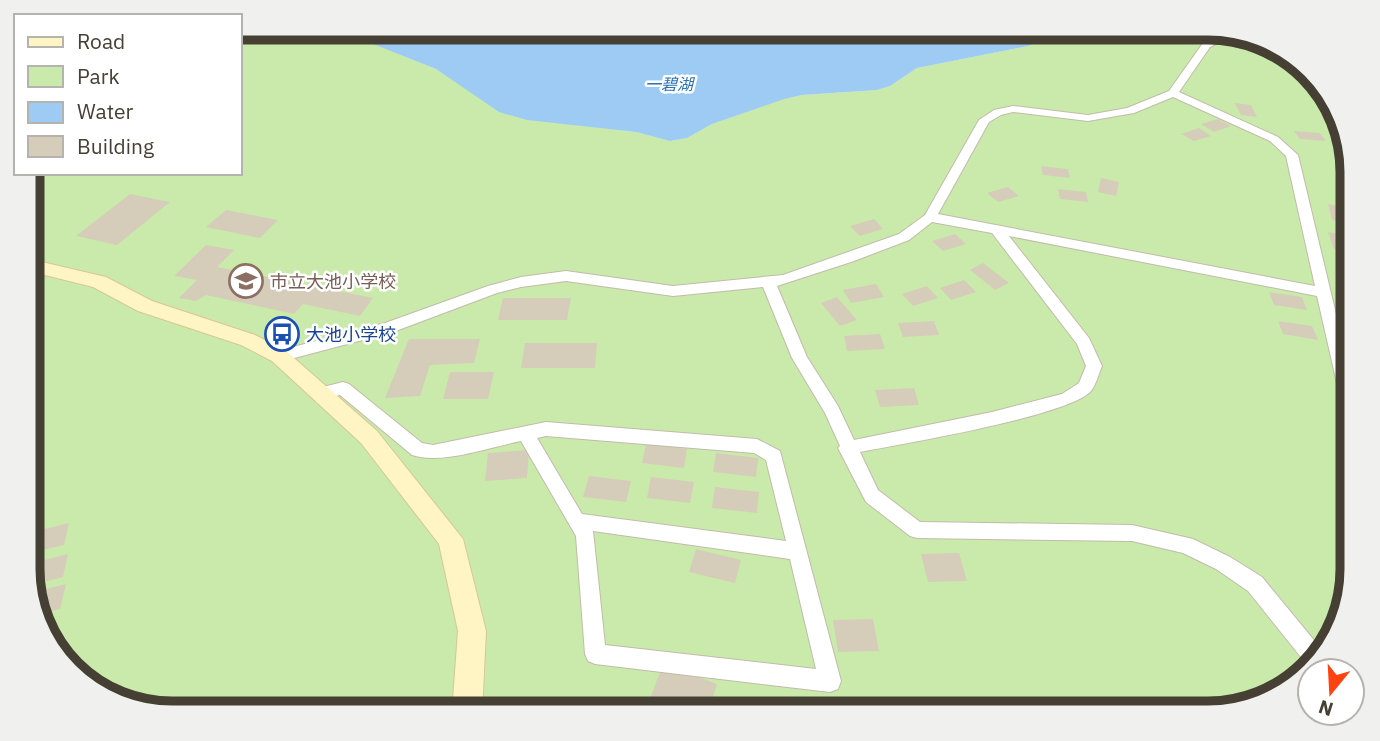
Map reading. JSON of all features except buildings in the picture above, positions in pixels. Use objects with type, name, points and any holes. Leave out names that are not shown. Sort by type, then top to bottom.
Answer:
[{"type":"street","points":[[279,356],[388,328],[493,289],[521,282],[566,276],[673,291],[784,280],[904,237],[930,217],[985,120],[998,112],[1013,109],[1088,118],[1130,111],[1173,93],[1206,45],[1214,41]]},
{"type":"street","points":[[1173,93],[1263,133],[1292,155],[1340,363]]},
{"type":"street","points":[[930,217],[1323,292]]},
{"type":"street","points":[[847,448],[992,419],[1067,399],[1085,387],[1094,366],[1084,342],[997,230]]},
{"type":"street","points":[[41,268],[99,282],[145,306],[248,340],[279,356],[369,437],[450,539],[472,631],[468,701]]},
{"type":"street","points":[[768,282],[800,358],[832,411],[847,448],[872,496],[918,530],[1132,533],[1186,545],[1223,563],[1255,584],[1310,652]]},
{"type":"street","points":[[321,393],[343,388],[418,450],[433,452],[524,433],[545,429],[757,446],[774,456],[830,681],[595,654],[585,535],[524,433]]},
{"type":"street","points":[[577,521],[798,551]]},
{"type":"green space","points":[[1044,40],[1208,40],[1250,47],[1266,54],[1295,73],[1322,106],[1335,138],[1340,172],[1340,569],[1333,611],[1326,627],[1307,656],[1296,657],[1296,667],[1281,678],[1250,694],[1216,700],[172,701],[138,696],[106,683],[79,662],[58,635],[45,603],[40,569],[41,175],[242,175],[242,41],[367,41],[436,69],[468,90],[578,125],[636,132],[670,141],[687,138],[712,124],[782,99],[877,90],[890,86],[917,68],[1028,46]]},
{"type":"water","name":"一碧湖","points":[[1044,40],[1028,46],[917,68],[890,86],[877,90],[802,95],[784,99],[712,124],[687,138],[670,141],[636,132],[527,120],[499,112],[436,69],[365,41]]},
{"type":"place","name":"市立大池小学校","points":[[246,281]]},
{"type":"place","name":"大池小学校","points":[[282,334]]}]
